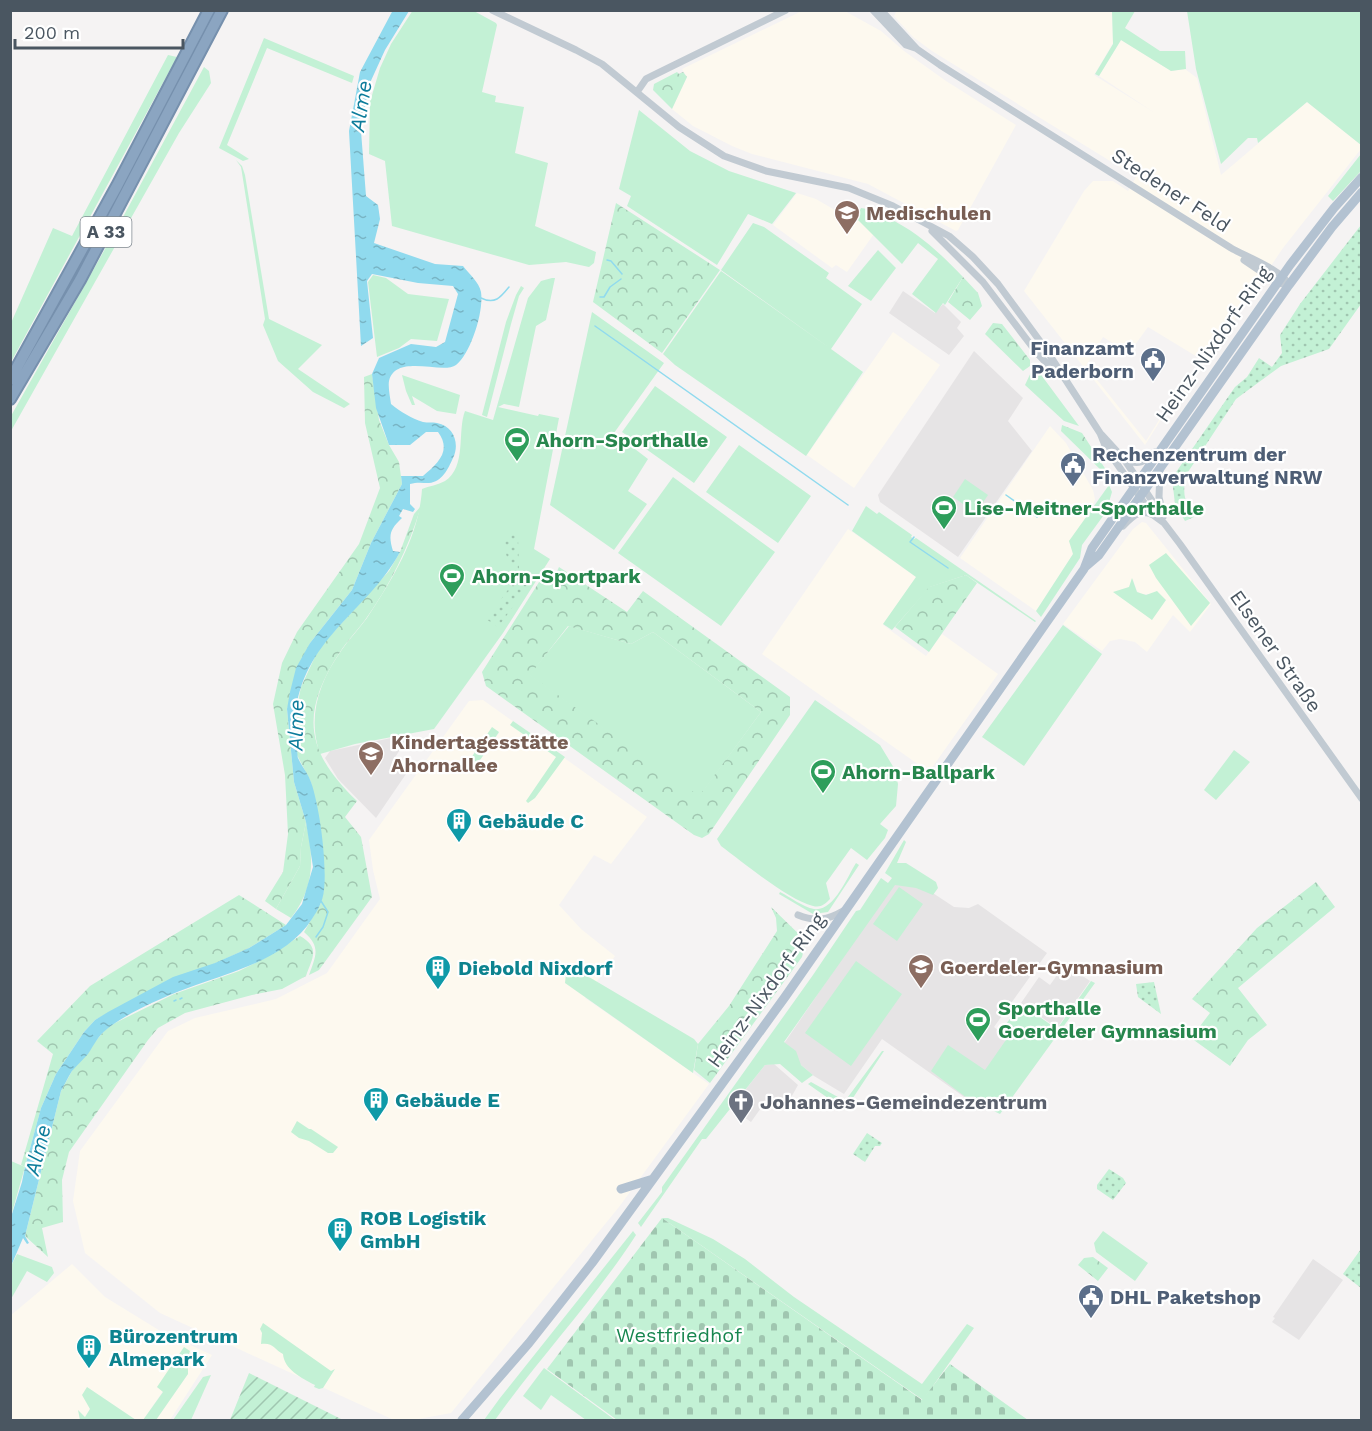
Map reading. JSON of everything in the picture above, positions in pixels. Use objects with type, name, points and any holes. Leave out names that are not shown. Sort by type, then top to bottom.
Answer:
[{"type":"highway","name":"A 33","points":[[10,399],[80,280],[193,56],[210,10]]},
{"type":"highway","name":"A 33","points":[[10,380],[193,56],[222,10]]},
{"type":"main road","name":"Heinz-Nixdorf-Ring","points":[[1084,569],[1091,550],[1280,279],[1334,208],[1362,177]]},
{"type":"main road","name":"Heinz-Nixdorf-Ring","points":[[462,1420],[529,1343],[592,1263],[785,997],[1084,569],[1099,555],[1289,285],[1332,227],[1362,192]]},
{"type":"main road","points":[[621,1189],[653,1179]]},
{"type":"street","points":[[492,10],[592,58],[679,127],[724,156],[766,171],[849,188],[893,206],[926,225],[983,282],[1037,352],[1067,385],[1100,433],[1124,459],[1137,484]]},
{"type":"street","points":[[637,92],[652,76],[786,10]]},
{"type":"street","points":[[873,10],[906,45],[917,49]]},
{"type":"street","points":[[880,10],[917,49]]},
{"type":"street","name":"Stedener Feld","points":[[917,49],[1231,249],[1244,260],[1289,285]]},
{"type":"street","points":[[1100,433],[1106,447],[1137,484]]},
{"type":"street","points":[[1124,459],[1140,463],[1163,447]]},
{"type":"street","points":[[1161,468],[1159,497],[1164,520]]},
{"type":"street","name":"Elsener Straße","points":[[1137,484],[1154,515],[1164,520]]},
{"type":"street","name":"Elsener Straße","points":[[1143,494],[1164,520],[1362,799]]},
{"type":"street","points":[[1118,529],[1136,514],[1154,515]]},
{"type":"street","points":[[798,915],[809,920],[818,920],[833,917],[846,909]]},
{"type":"shaded area","points":[[843,10],[881,31],[904,51],[946,81],[1016,125],[958,230],[956,231],[868,184],[752,154],[732,146],[693,126],[672,109],[687,77],[682,69],[802,11]]},
{"type":"shaded area","points":[[897,10],[1112,11],[1113,43],[1094,75],[1155,113],[1099,76],[1121,40],[1171,71],[1185,69],[1197,78],[1221,175],[1307,102],[1361,145],[1361,149],[1283,248],[1175,407],[1170,405],[1145,445],[1024,291],[1084,191],[1093,181],[1113,181],[1128,191],[1136,177],[932,51],[913,37],[894,16]],"holes":[[[1148,327],[1204,361],[1175,406],[1169,404],[1146,441],[1086,366],[1103,337],[1129,353]]]},
{"type":"shaded area","points":[[797,193],[816,199],[833,209],[853,207],[881,224],[847,272],[836,265],[832,268],[773,225]]},
{"type":"shaded area","points":[[903,291],[935,313],[943,304],[961,322],[957,328],[964,336],[949,355],[889,313]]},
{"type":"shaded area","points":[[893,332],[940,365],[854,488],[807,455]]},
{"type":"shaded area","points":[[974,351],[1023,398],[1008,421],[1032,451],[958,557],[880,502],[878,495]]},
{"type":"shaded area","points":[[1050,426],[1066,443],[1093,490],[1095,499],[1092,509],[1070,541],[1073,554],[1036,611],[960,558]]},
{"type":"shaded area","points":[[1142,522],[1146,523],[1211,604],[1190,632],[1173,615],[1147,652],[1135,642],[1120,639],[1110,641],[1102,651],[1063,624],[1133,529]],"holes":[[[1133,579],[1137,591],[1141,594],[1151,594],[1152,620],[1117,591],[1130,587]]]},
{"type":"shaded area","points":[[848,529],[916,577],[883,625],[926,656],[942,634],[998,674],[929,772],[762,654]]},
{"type":"shaded area","points":[[483,700],[647,817],[611,864],[594,855],[559,905],[581,929],[615,956],[585,998],[709,1084],[619,1207],[451,1413],[413,1420],[394,1420],[160,1313],[85,1253],[73,1201],[80,1151],[168,1031],[195,1018],[276,999],[327,973],[380,899],[369,840],[469,701]],"holes":[[[492,728],[499,733],[474,769],[467,763]]]},
{"type":"shaded area","name":"Kindertagesstätte Ahornallee","points":[[410,734],[392,762],[406,774],[376,818],[338,779],[325,758],[330,751]]},
{"type":"shaded area","name":"Goerdeler-Gymnasium","points":[[901,872],[954,907],[969,908],[978,904],[1047,953],[994,1027],[1009,1039],[967,1099],[882,1039],[844,1094],[814,1076],[781,1048]]},
{"type":"shaded area","points":[[1065,964],[1090,981],[1057,1028],[1021,1003],[1039,977],[1050,985]]},
{"type":"shaded area","points":[[774,1064],[798,1085],[788,1103],[779,1097],[772,1107],[766,1101],[751,1122],[731,1108],[765,1065]]},
{"type":"shaded area","points":[[1313,1259],[1343,1280],[1299,1340],[1272,1322],[1275,1318],[1273,1317]]},
{"type":"shaded area","points":[[72,1264],[105,1297],[162,1332],[212,1355],[170,1420],[156,1420],[188,1374],[188,1357],[157,1387],[163,1391],[143,1420],[136,1420],[87,1387],[87,1402],[90,1409],[85,1418],[79,1411],[80,1420],[11,1420],[10,1316]]},
{"type":"green space","points":[[413,10],[474,11],[496,23],[482,92],[496,96],[495,102],[524,107],[515,153],[548,163],[535,226],[596,252],[594,263],[589,267],[566,262],[529,265],[392,226],[385,161],[369,154],[370,102],[380,68],[391,44]]},
{"type":"green space","points":[[1112,11],[1135,11],[1125,28],[1160,51],[1185,51],[1186,69],[1171,71],[1121,40],[1099,76],[1095,74],[1113,44]]},
{"type":"green space","points":[[1187,11],[1361,11],[1361,145],[1307,102],[1258,143],[1257,138],[1248,138],[1221,164],[1196,69]]},
{"type":"green space","points":[[264,38],[354,76],[352,83],[267,48],[227,145],[249,159],[243,161],[219,148]]},
{"type":"green space","points":[[168,55],[177,57],[11,362],[11,323],[53,228],[72,236]]},
{"type":"green space","points":[[204,67],[209,71],[211,83],[179,133],[11,431],[11,416]]},
{"type":"green space","points":[[677,72],[679,74],[683,72],[687,77],[672,109],[653,90],[654,84]]},
{"type":"green space","points":[[639,110],[690,151],[729,171],[796,193],[772,224],[748,214],[717,265],[627,206],[631,196],[619,189]]},
{"type":"green space","points":[[1361,154],[1361,171],[1333,201],[1328,196]]},
{"type":"green space","points":[[236,160],[242,166],[245,175],[269,319],[322,345],[298,369],[350,404],[344,408],[313,392],[278,361],[263,325],[265,319],[242,173]]},
{"type":"green space","points":[[616,203],[720,270],[662,353],[593,302]]},
{"type":"green space","points":[[861,208],[878,213],[919,236],[963,277],[945,305],[943,303],[936,313],[912,294],[938,259],[918,243],[902,264],[856,218]]},
{"type":"green space","points":[[753,223],[764,227],[829,273],[826,278],[862,304],[831,349],[721,270]]},
{"type":"green space","points":[[1361,225],[1361,304],[1329,349],[1281,366],[1236,399],[1188,472],[1185,496],[1194,517],[1185,521],[1175,504],[1172,478],[1235,387],[1247,377],[1259,358],[1272,367],[1282,353],[1280,335],[1300,304]]},
{"type":"green space","points":[[878,250],[896,268],[871,301],[848,286]]},
{"type":"green space","points":[[721,271],[863,372],[806,456],[675,365],[663,354]]},
{"type":"green space","points":[[373,275],[386,278],[408,294],[449,299],[437,341],[411,339],[399,348],[377,357],[368,282]]},
{"type":"green space","points":[[963,277],[978,293],[982,306],[970,320],[948,302]]},
{"type":"green space","name":"Ahorn-Sportpark","points":[[555,278],[546,320],[536,326],[519,407],[504,404],[498,407],[559,418],[534,549],[550,559],[503,633],[434,729],[355,744],[320,754],[316,740],[315,713],[321,687],[333,663],[386,588],[403,556],[416,524],[422,489],[439,484],[452,475],[459,458],[465,411],[493,420],[528,298],[541,281]]},
{"type":"green space","points":[[521,286],[524,288],[519,296],[487,417],[482,415],[506,322]]},
{"type":"green space","points":[[592,312],[664,363],[614,433],[648,459],[628,491],[647,504],[614,550],[550,505]]},
{"type":"green space","points":[[993,323],[1002,324],[1030,360],[1030,366],[1023,371],[985,334]]},
{"type":"green space","points":[[1033,368],[1036,368],[1079,426],[1064,421],[1025,385]]},
{"type":"green space","points":[[372,374],[379,420],[399,462],[402,484],[371,543],[352,590],[310,643],[287,709],[294,782],[306,822],[300,866],[276,909],[265,901],[283,872],[288,834],[285,775],[273,704],[282,663],[297,632],[359,544],[380,488],[365,423],[364,377]]},
{"type":"green space","points":[[402,375],[460,395],[456,414],[437,411],[412,396],[415,405],[412,405]]},
{"type":"green space","points":[[655,386],[727,437],[694,483],[622,432]]},
{"type":"green space","points":[[1062,425],[1082,433],[1108,473],[1106,475],[1061,431]]},
{"type":"green space","points":[[739,445],[811,496],[778,543],[706,492]]},
{"type":"green space","points":[[673,477],[775,552],[721,626],[618,553]]},
{"type":"green space","points":[[965,479],[988,495],[976,513],[953,497]]},
{"type":"green space","points":[[1109,485],[1112,492],[1106,512],[1082,545],[1080,558],[1041,617],[1036,611],[1073,554],[1069,541]]},
{"type":"green space","points":[[421,506],[405,551],[391,579],[365,620],[340,652],[318,694],[314,713],[314,731],[318,748],[340,783],[357,801],[345,817],[361,837],[372,897],[319,970],[309,975],[316,952],[313,942],[304,932],[321,903],[324,889],[323,856],[311,782],[297,755],[296,711],[301,687],[319,648],[389,571],[400,552],[414,514]]},
{"type":"green space","points":[[866,506],[877,514],[879,512],[912,535],[911,537],[916,538],[1036,621],[966,575],[930,587],[892,630],[883,624],[916,577],[852,531]]},
{"type":"green space","points":[[511,532],[518,538],[519,569],[512,573],[502,541]]},
{"type":"green space","points":[[1166,553],[1210,603],[1191,626],[1149,565]]},
{"type":"green space","points":[[559,567],[627,612],[643,591],[790,697],[790,715],[709,834],[702,838],[694,835],[486,686],[482,672],[541,579],[551,584]],"holes":[[[568,626],[631,644],[653,632],[761,712],[699,796],[530,675]]]},
{"type":"green space","points":[[523,570],[534,578],[498,627],[486,619]]},
{"type":"green space","points":[[966,575],[977,583],[929,652],[895,627],[929,587]]},
{"type":"green space","points":[[1132,578],[1137,592],[1146,595],[1157,591],[1166,600],[1152,620],[1113,592],[1129,587]]},
{"type":"green space","points":[[1063,625],[1102,654],[1024,766],[982,737]]},
{"type":"green space","points":[[569,626],[631,644],[653,632],[761,712],[699,797],[529,675]]},
{"type":"green space","name":"Ahorn-Ballpark","points":[[815,700],[880,745],[894,768],[898,784],[896,806],[880,824],[888,830],[885,838],[867,860],[851,848],[826,883],[830,899],[818,906],[791,896],[753,871],[721,846],[717,839]]},
{"type":"green space","points":[[513,721],[565,757],[535,798],[528,803],[526,801],[556,757],[510,725]]},
{"type":"green space","points":[[492,727],[499,732],[474,769],[467,764]]},
{"type":"green space","points":[[1234,750],[1250,762],[1216,800],[1204,790]]},
{"type":"green space","points":[[306,822],[311,860],[310,872],[305,895],[291,918],[276,909],[300,866]]},
{"type":"green space","points":[[904,840],[906,842],[897,863],[906,863],[936,882],[938,888],[933,895],[916,888],[895,885],[784,1042],[796,1051],[801,1065],[813,1075],[802,1083],[780,1064],[765,1065],[706,1139],[702,1139],[641,1227],[638,1223],[662,1192],[662,1187],[856,911],[860,910],[881,878],[888,883],[892,878],[885,873]]},
{"type":"green space","points":[[856,863],[859,865],[828,912],[813,914],[779,894],[780,892],[810,908],[821,908],[834,899]]},
{"type":"green space","points":[[1316,882],[1335,907],[1238,988],[1267,1025],[1248,1040],[1230,1066],[1191,1038],[1210,1013],[1192,999],[1257,928]]},
{"type":"green space","points":[[899,887],[923,904],[897,941],[873,924]]},
{"type":"green space","points":[[239,895],[286,925],[249,948],[95,1020],[84,1032],[56,1074],[41,1108],[25,1167],[21,1165],[53,1054],[37,1041],[90,986]]},
{"type":"green space","points":[[771,907],[806,941],[802,957],[710,1083],[694,1070],[698,1044],[729,1006],[777,931],[776,918]]},
{"type":"green space","points":[[300,936],[307,940],[313,949],[306,976],[282,989],[185,1013],[158,1028],[148,1040],[69,1152],[62,1180],[63,1222],[42,1228],[48,1257],[25,1236],[61,1091],[73,1069],[105,1030],[115,1023],[174,994],[239,971]]},
{"type":"green space","points":[[856,961],[902,994],[851,1066],[805,1033]]},
{"type":"green space","points":[[567,964],[694,1039],[698,1044],[693,1073],[565,983]]},
{"type":"green space","points":[[1091,981],[1095,983],[1000,1114],[967,1098],[931,1071],[948,1045],[985,1070],[1008,1037],[1003,1028],[1021,1004],[1057,1029]]},
{"type":"green space","points":[[1154,982],[1161,1014],[1138,997],[1136,984]]},
{"type":"green space","points":[[884,1051],[845,1110],[808,1084],[811,1082],[845,1101]]},
{"type":"green space","points":[[297,1121],[338,1147],[333,1153],[328,1153],[309,1141],[299,1138],[291,1132]]},
{"type":"green space","points":[[867,1133],[882,1143],[880,1146],[875,1146],[865,1162],[853,1154]]},
{"type":"green space","points":[[11,1161],[25,1167],[11,1216]]},
{"type":"green space","points":[[1109,1169],[1123,1178],[1126,1183],[1113,1200],[1097,1189],[1097,1185]]},
{"type":"green space","points":[[662,1218],[668,1218],[713,1239],[745,1259],[794,1297],[922,1384],[967,1324],[974,1328],[923,1400]]},
{"type":"green space","name":"Westfriedhof","points":[[662,1218],[922,1400],[950,1364],[1028,1420],[617,1420],[547,1369]]},
{"type":"green space","points":[[633,1231],[636,1235],[620,1259],[495,1420],[484,1420],[500,1398]]},
{"type":"green space","points":[[1103,1231],[1148,1263],[1135,1281],[1096,1252],[1094,1243]]},
{"type":"green space","points":[[1361,1249],[1361,1288],[1343,1274]]},
{"type":"green space","points":[[17,1254],[52,1267],[54,1273],[47,1282],[27,1271],[11,1299],[11,1266]]},
{"type":"green space","points":[[1093,1257],[1108,1268],[1098,1281],[1078,1265],[1084,1258]]},
{"type":"green space","points":[[263,1323],[331,1371],[335,1369],[323,1388],[314,1387],[315,1385],[294,1373],[286,1364],[283,1354],[274,1347],[261,1344],[260,1329]]},
{"type":"green space","points":[[184,1347],[190,1351],[188,1374],[156,1420],[143,1420],[163,1392],[157,1387]]},
{"type":"green space","points":[[544,1368],[615,1420],[586,1420],[551,1395],[541,1410],[523,1396]]},
{"type":"green space","points":[[249,1373],[343,1420],[230,1420]]},
{"type":"green space","points":[[211,1375],[191,1420],[173,1420],[203,1377]]},
{"type":"green space","points":[[87,1387],[136,1420],[80,1420],[78,1410],[85,1417],[90,1409],[82,1395]]},
{"type":"water","name":"Alme","points":[[393,10],[409,11],[385,50],[369,85],[361,131],[366,196],[378,205],[380,219],[374,243],[435,264],[463,266],[478,285],[481,300],[471,342],[456,365],[441,368],[410,366],[401,368],[393,373],[389,381],[391,404],[419,420],[437,423],[448,428],[454,436],[455,453],[441,478],[429,483],[410,484],[410,504],[415,509],[413,512],[403,509],[399,516],[402,518],[390,536],[393,551],[400,552],[387,573],[325,643],[312,662],[302,684],[296,709],[298,758],[311,782],[320,820],[324,851],[323,898],[302,932],[275,953],[244,968],[150,1004],[126,1016],[101,1035],[72,1071],[61,1091],[25,1236],[29,1243],[27,1244],[23,1238],[11,1266],[11,1217],[41,1108],[56,1074],[84,1032],[95,1020],[173,977],[215,963],[249,948],[286,925],[302,904],[313,867],[306,822],[294,782],[287,709],[296,668],[310,643],[352,590],[371,543],[402,484],[401,476],[423,476],[438,461],[443,451],[444,445],[438,432],[426,432],[410,445],[389,445],[376,408],[372,374],[379,358],[411,344],[436,347],[445,342],[458,294],[453,286],[418,283],[372,274],[367,281],[373,338],[361,346],[349,131],[360,72]]},
{"type":"waterway","points":[[607,260],[611,261],[622,274]]},
{"type":"waterway","points":[[600,297],[604,297],[610,287],[621,279]]},
{"type":"waterway","points":[[481,298],[494,300],[509,287]]},
{"type":"waterway","points":[[595,326],[848,505]]},
{"type":"waterway","points":[[1006,495],[1037,517]]},
{"type":"waterway","points":[[914,537],[910,542],[948,568]]},
{"type":"waterway","points":[[316,937],[323,927],[328,912],[321,901]]},
{"type":"place","name":"Medischulen","points":[[847,236]]},
{"type":"place","name":"Finanzamt Paderborn","points":[[1153,383]]},
{"type":"place","name":"Ahorn-Sporthalle","points":[[517,463]]},
{"type":"place","name":"Rechenzentrum der Finanzverwaltung NRW","points":[[1073,488]]},
{"type":"place","name":"Lise-Meitner-Sporthalle","points":[[944,531]]},
{"type":"place","name":"Ahorn-Sportpark","points":[[452,599]]},
{"type":"place","name":"Kindertagesstätte Ahornallee","points":[[371,777]]},
{"type":"place","name":"Ahorn-Ballpark","points":[[823,795]]},
{"type":"place","name":"Gebäude C","points":[[459,844]]},
{"type":"place","name":"Goerdeler-Gymnasium","points":[[921,990]]},
{"type":"place","name":"Diebold Nixdorf","points":[[438,991]]},
{"type":"place","name":"Sporthalle Goerdeler Gymnasium","points":[[978,1043]]},
{"type":"place","name":"Gebäude E","points":[[376,1123]]},
{"type":"place","name":"Johannes-Gemeindezentrum","points":[[741,1125]]},
{"type":"place","name":"ROB Logistik GmbH","points":[[340,1253]]},
{"type":"place","name":"DHL Paketshop","points":[[1091,1320]]},
{"type":"place","name":"Bürozentrum Almepark","points":[[89,1370]]}]
